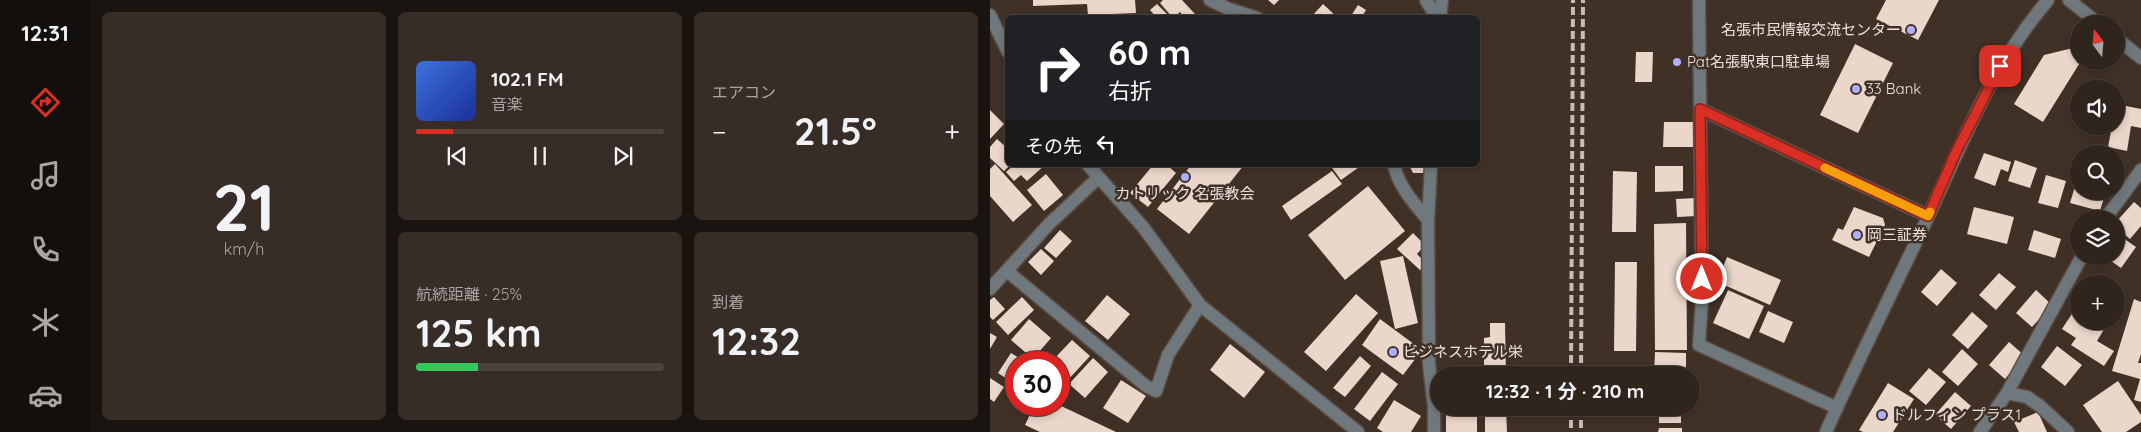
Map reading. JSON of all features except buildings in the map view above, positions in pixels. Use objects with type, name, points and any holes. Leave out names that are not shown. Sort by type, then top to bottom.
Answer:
[{"type":"street","points":[[1210,0],[1228,9],[1247,15]]},
{"type":"street","points":[[1426,0],[1437,15]]},
{"type":"street","points":[[1440,15],[1442,0]]},
{"type":"street","points":[[1699,0],[1702,298],[1699,345],[1837,408]]},
{"type":"street","points":[[1826,432],[1928,216],[1956,152],[1992,80],[2008,52],[2048,0]]},
{"type":"street","points":[[2069,0],[2088,15]]},
{"type":"street","points":[[990,15],[1005,46]]},
{"type":"street","points":[[2125,45],[2141,58]]},
{"type":"street","points":[[1700,109],[1928,216]]},
{"type":"street","points":[[1090,167],[1142,227],[1200,305],[1358,432]]},
{"type":"street","points":[[1394,167],[1397,178],[1409,198],[1428,220]]},
{"type":"street","points":[[1431,167],[1428,220],[1429,364],[1434,407],[1434,432]]},
{"type":"street","points":[[2112,210],[2141,170]]},
{"type":"street","points":[[990,289],[1049,224],[1098,178]]},
{"type":"street","points":[[1980,432],[2007,393],[2077,265]]},
{"type":"street","points":[[1007,271],[1146,386],[1156,391],[1168,355],[1200,305]]},
{"type":"street","points":[[2007,393],[2027,397],[2040,406],[2068,432]]},
{"type":"railway","points":[[1571,366],[1573,0]]},
{"type":"railway","points":[[1581,366],[1583,0]]},
{"type":"railway","points":[[1571,416],[1571,432]]},
{"type":"railway","points":[[1581,416],[1581,432]]},
{"type":"slow traffic","points":[[1825,168],[1928,216],[1930,212]]},
{"type":"place","name":"名張市民情報交流センター","points":[[1911,30]]},
{"type":"place","name":"Pat名張駅東口駐車場","points":[[1677,62]]},
{"type":"place","name":"33 Bank","points":[[1856,89]]},
{"type":"place","name":"カトリック 名張教会","points":[[1185,177]]},
{"type":"place","name":"岡三証券","points":[[1857,235]]},
{"type":"place","name":"ビジネスホテル栄","points":[[1393,352]]},
{"type":"place","name":"ドルフィン プラス1","points":[[1882,415]]},
{"type":"route","points":[[1702,279],[1700,109],[1928,216],[1956,152],[2000,66]]}]
